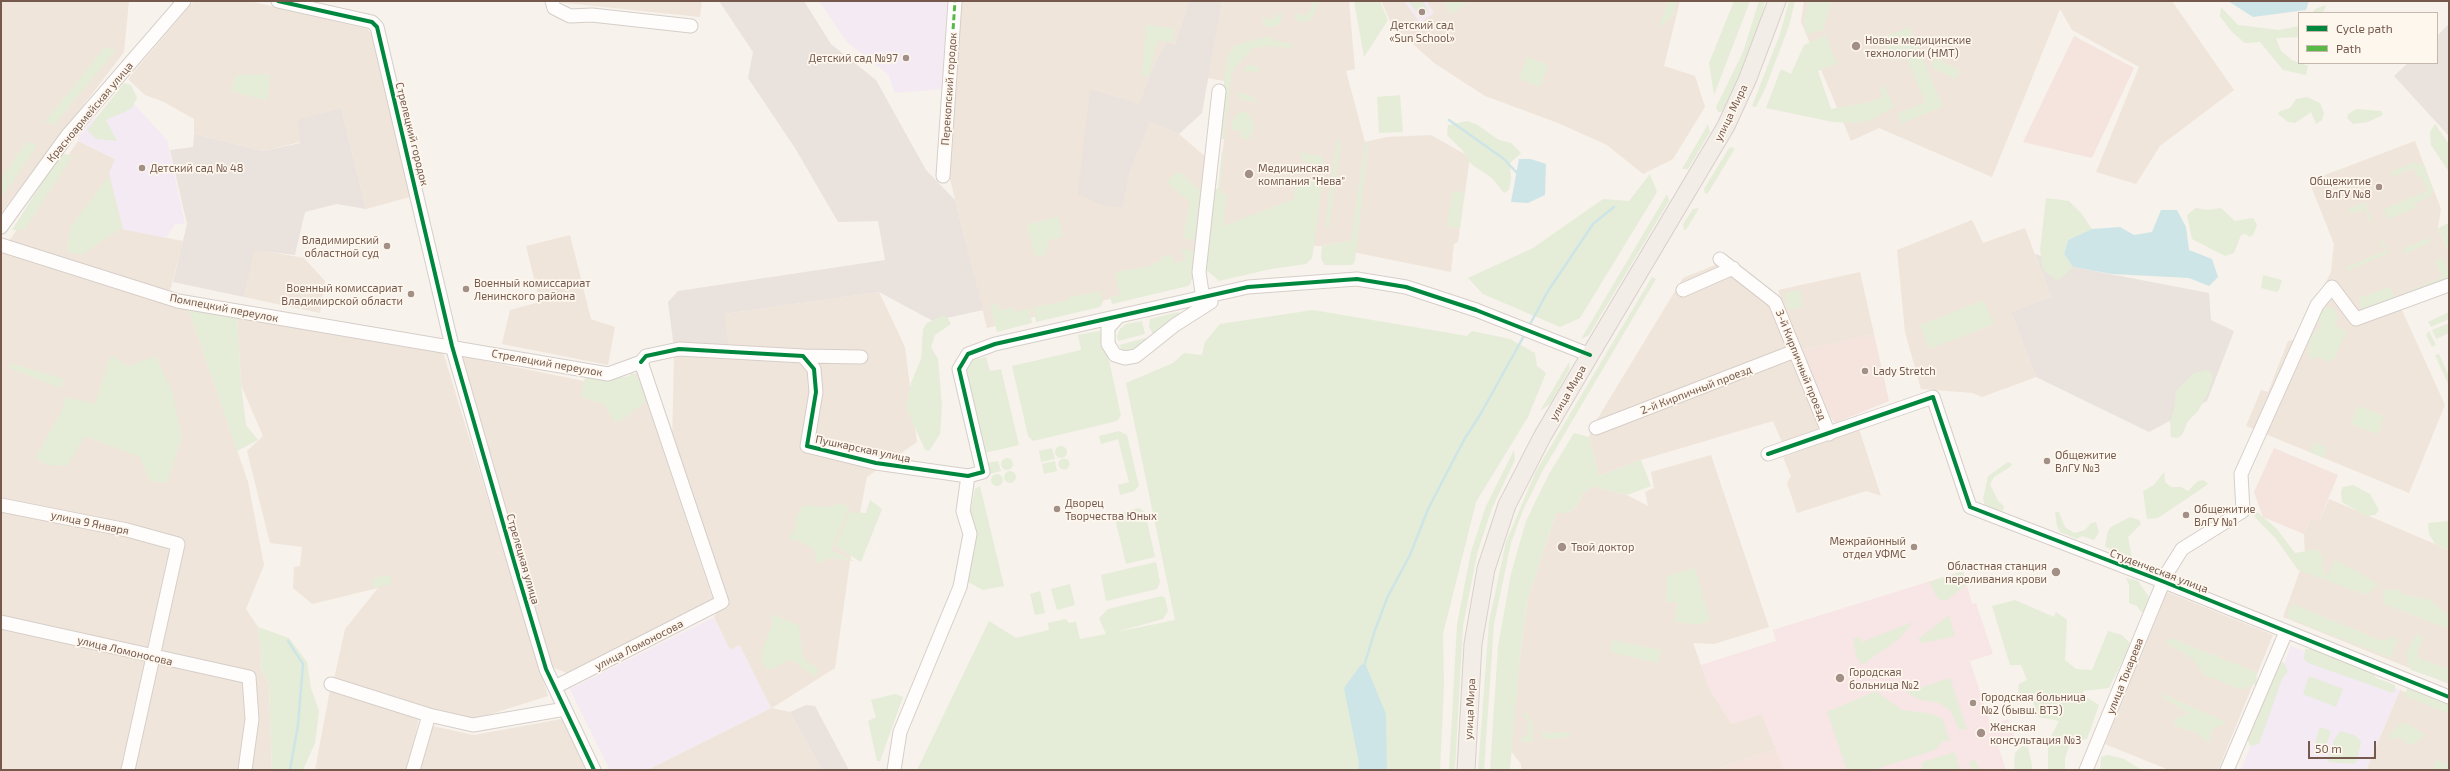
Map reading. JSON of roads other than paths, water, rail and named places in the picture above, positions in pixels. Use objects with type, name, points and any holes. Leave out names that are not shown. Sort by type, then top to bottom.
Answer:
[{"type":"main road","name":"улица Мира","points":[[1466,770],[1473,644],[1486,569],[1507,505],[1542,437],[1726,126],[1748,78],[1777,1]]},
{"type":"street","name":"Красноармейская улица","points":[[1,227],[67,136],[184,1]]},
{"type":"street","name":"Стрелецкий городок","points":[[278,1],[372,22],[377,27],[452,346]]},
{"type":"street","points":[[552,1],[554,8],[570,16],[592,15],[691,26]]},
{"type":"street","name":"Перекопский городок","points":[[943,176],[955,1]]},
{"type":"street","points":[[1204,301],[1199,272],[1219,91]]},
{"type":"street","name":"Помпецкий переулок","points":[[1,245],[178,301],[452,346]]},
{"type":"street","name":"3-й Кирпичный проезд","points":[[1720,259],[1775,302],[1829,434]]},
{"type":"street","points":[[1683,290],[1733,268]]},
{"type":"street","points":[[1204,301],[1136,356],[1125,358],[1115,355],[1108,344],[1108,328],[1118,317],[1204,301],[1215,300],[1248,287],[1357,279],[1406,287],[1476,310],[1590,355]]},
{"type":"street","name":"улица Токарева","points":[[2086,770],[2162,581],[2182,549],[2243,511],[2242,474],[2317,305],[2332,287],[2356,319],[2449,285]]},
{"type":"street","name":"Пушкарская улица","points":[[803,356],[814,369],[816,392],[807,446],[906,468],[968,476],[983,472],[959,369],[968,354],[985,347],[1118,317]]},
{"type":"street","name":"Стрелецкий переулок","points":[[452,346],[608,374],[641,362]]},
{"type":"street","name":"Стрелецкая улица","points":[[452,346],[546,669],[594,770]]},
{"type":"street","points":[[641,362],[646,356],[679,349],[803,356],[861,357]]},
{"type":"street","name":"2-й Кирпичный проезд","points":[[1596,428],[1795,351]]},
{"type":"street","name":"улица Ломоносова","points":[[555,687],[722,602],[641,362]]},
{"type":"street","name":"Студенческая улица","points":[[1829,434],[1933,397],[1970,507],[2162,581],[2449,697]]},
{"type":"street","points":[[1768,454],[1829,434]]},
{"type":"street","points":[[894,770],[900,732],[960,587],[970,534],[963,511],[968,476]]},
{"type":"street","name":"улица 9 Января","points":[[1,505],[127,530],[178,544],[154,658]]},
{"type":"street","name":"улица Ломоносова","points":[[1,622],[154,658],[249,677],[252,719],[245,770]]},
{"type":"street","points":[[2227,770],[2286,632]]},
{"type":"street","points":[[128,770],[154,658]]},
{"type":"street","points":[[331,684],[429,715],[473,725],[565,709]]},
{"type":"street","points":[[413,770],[429,715]]},
{"type":"water","points":[[2228,1],[2309,1],[2306,10],[2253,17]]},
{"type":"water","points":[[1519,159],[1531,159],[1546,164],[1545,195],[1528,203],[1511,202]]},
{"type":"water","points":[[2161,210],[2177,210],[2186,227],[2189,250],[2212,259],[2218,277],[2209,286],[2189,278],[2112,274],[2073,267],[2064,254],[2068,240],[2092,229],[2120,227],[2134,235],[2152,232]]},
{"type":"water","points":[[1365,663],[1386,714],[1387,770],[1358,770],[1359,763],[1344,688],[1360,666]]},
{"type":"waterway","points":[[1449,120],[1504,159],[1518,174]]},
{"type":"waterway","points":[[1529,326],[1548,291],[1593,224],[1614,207]]},
{"type":"waterway","points":[[1365,663],[1375,630],[1388,596],[1410,555],[1428,509],[1465,438],[1480,415],[1525,334]]},
{"type":"waterway","points":[[288,641],[303,664],[298,725],[290,770]]},
{"type":"place","name":"Детский сад «Sun School»","points":[[1422,12]]},
{"type":"place","name":"Новые медицинские технологии (НМТ)","points":[[1856,46]]},
{"type":"place","name":"Детский сад №97","points":[[906,58]]},
{"type":"place","name":"Детский сад № 48","points":[[142,168]]},
{"type":"place","name":"Медицинская компания \"Нева\"","points":[[1249,174]]},
{"type":"place","name":"Общежитие ВлГУ №8","points":[[2379,187]]},
{"type":"place","name":"Владимирский областной суд","points":[[387,246]]},
{"type":"place","name":"Военный комиссариат Ленинского района","points":[[466,289]]},
{"type":"place","name":"Военный комиссариат Владимирской области","points":[[411,294]]},
{"type":"place","name":"Lady Stretch","points":[[1865,371]]},
{"type":"place","name":"Общежитие ВлГУ №3","points":[[2047,461]]},
{"type":"place","name":"Дворец Творчества Юных","points":[[1057,509]]},
{"type":"place","name":"Общежитие ВлГУ №1","points":[[2186,515]]},
{"type":"place","name":"Твой доктор","points":[[1562,547]]},
{"type":"place","name":"Межрайонный отдел УФМС","points":[[1914,547]]},
{"type":"place","name":"Областная станция переливания крови","points":[[2056,572]]},
{"type":"place","name":"Городская больница №2","points":[[1840,678]]},
{"type":"place","name":"Городская больница №2 (бывш. ВТЗ)","points":[[1973,703]]},
{"type":"place","name":"Женская консультация №3","points":[[1981,733]]}]
